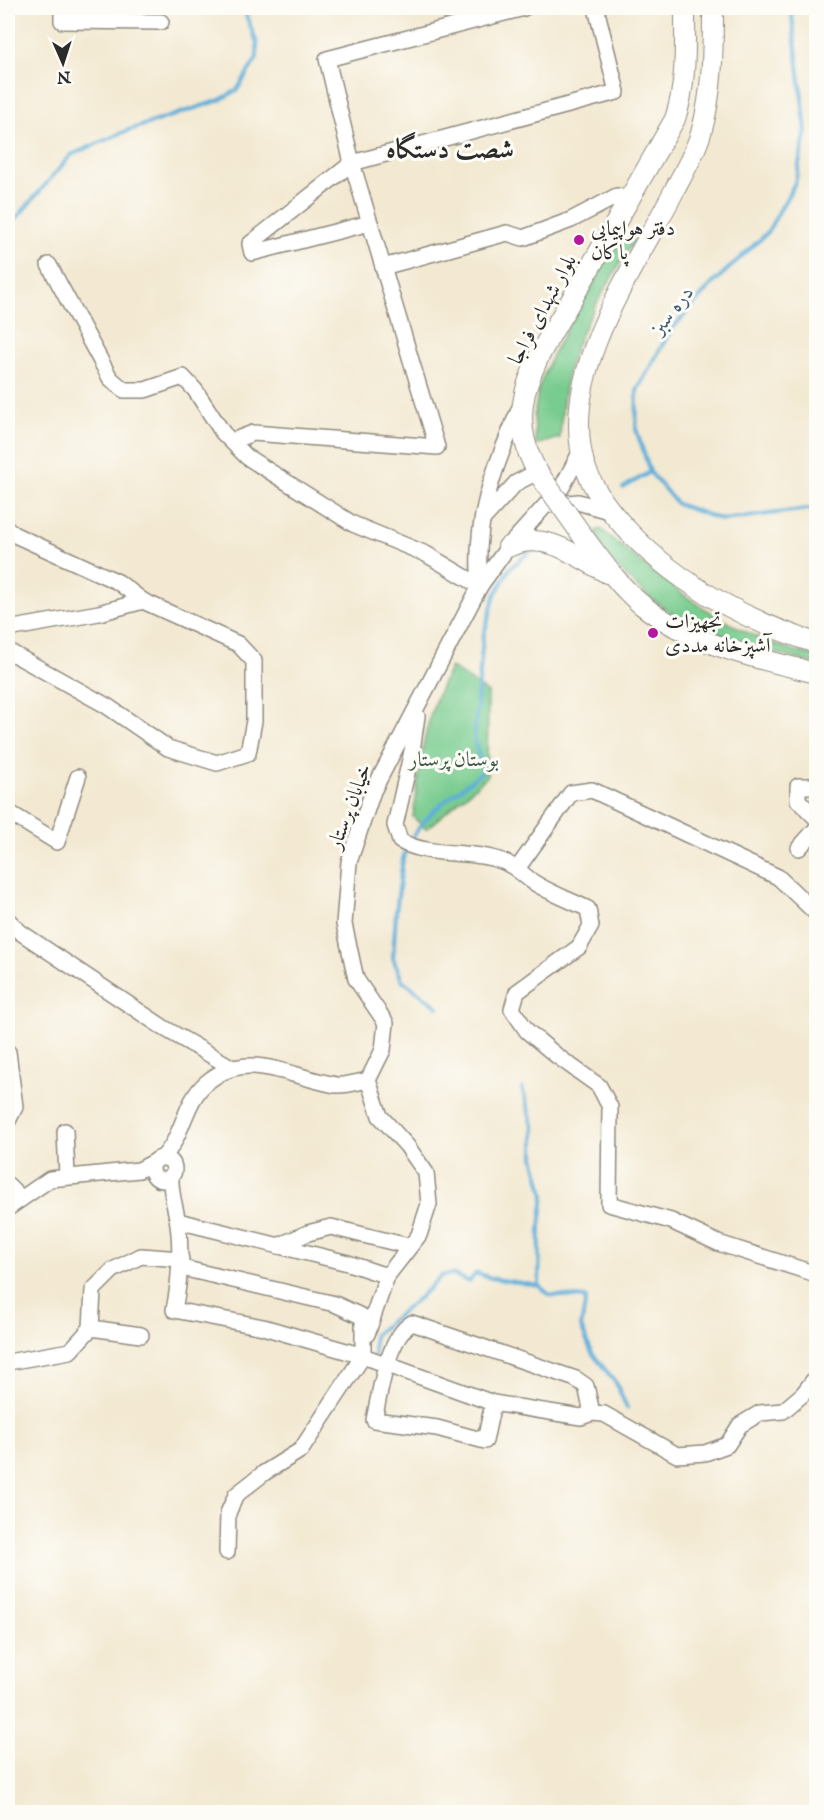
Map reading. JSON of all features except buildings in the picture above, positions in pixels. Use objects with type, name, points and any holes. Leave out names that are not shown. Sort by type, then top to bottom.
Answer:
[{"type":"main road","name":"بلوار شهدای فراجا","points":[[686,8],[681,103],[675,119],[542,351],[525,394],[523,420],[525,446],[546,490],[617,579],[641,604],[672,626],[707,642],[750,657],[816,672]]},
{"type":"main road","points":[[713,8],[713,66],[700,136],[613,307],[594,351],[582,386],[579,418],[581,451],[590,478],[609,511],[648,551],[694,585],[752,619],[816,643]]},
{"type":"main road","points":[[508,547],[523,540],[549,542],[617,579]]},
{"type":"street","points":[[62,8],[62,21],[161,22]]},
{"type":"street","points":[[232,441],[253,433],[437,447],[352,163],[327,59],[524,8]]},
{"type":"street","points":[[370,224],[252,253],[250,244],[352,163],[617,92],[596,8]]},
{"type":"street","points":[[383,267],[507,233],[523,238],[571,220],[617,196],[629,199]]},
{"type":"street","points":[[49,265],[110,378],[124,390],[146,390],[183,377],[247,457],[353,524],[426,554],[480,586]]},
{"type":"street","points":[[480,586],[477,551],[481,523],[501,452],[525,394]]},
{"type":"street","points":[[546,490],[567,479],[581,451]]},
{"type":"street","points":[[481,523],[516,483],[546,490],[609,511]]},
{"type":"street","name":"خیابان پرستار","points":[[368,1080],[383,1050],[386,1023],[356,980],[344,924],[349,862],[373,791],[480,586],[546,490]]},
{"type":"street","points":[[8,651],[107,706],[168,748],[217,763],[248,753],[254,721],[254,661],[238,644],[142,601],[118,582],[10,534]]},
{"type":"street","points":[[8,628],[99,613],[142,601]]},
{"type":"street","points":[[418,707],[412,751],[395,825],[400,841],[416,850],[443,854],[475,853],[502,860],[533,882],[588,909],[591,926],[579,947],[517,992],[512,1009],[527,1030],[557,1056],[599,1086],[610,1107],[609,1204],[671,1221],[718,1243],[816,1274]]},
{"type":"street","points":[[8,812],[57,842],[78,777]]},
{"type":"street","points":[[816,786],[798,786],[798,800],[816,818]]},
{"type":"street","points":[[517,869],[571,794],[592,790],[778,877],[816,913]]},
{"type":"street","points":[[799,848],[816,829]]},
{"type":"street","points":[[8,920],[14,935],[231,1067]]},
{"type":"street","points":[[8,1052],[15,1107],[8,1121]]},
{"type":"street","points":[[227,1552],[228,1513],[236,1495],[264,1473],[301,1450],[363,1351],[387,1276],[418,1235],[429,1204],[426,1173],[407,1146],[380,1116],[368,1080],[339,1085],[262,1065],[231,1067],[205,1083],[186,1113],[166,1168],[178,1221],[181,1264],[174,1310],[263,1327],[363,1351],[386,1366],[493,1403],[581,1417],[592,1413],[604,1414],[678,1455],[705,1452],[727,1445],[740,1425],[760,1413],[783,1411],[803,1394],[816,1377]]},
{"type":"street","points":[[65,1131],[68,1176]]},
{"type":"street","points":[[8,1208],[20,1197],[51,1179],[166,1168]]},
{"type":"street","points":[[8,1185],[20,1197]]},
{"type":"street","points":[[178,1221],[387,1276]]},
{"type":"street","points":[[278,1246],[308,1233],[331,1227],[408,1246]]},
{"type":"street","points":[[8,1362],[70,1351],[91,1328],[93,1290],[113,1270],[141,1256],[181,1264],[335,1304],[363,1317],[363,1351]]},
{"type":"street","points":[[493,1403],[485,1441],[436,1428],[374,1420],[386,1366],[403,1329],[412,1323],[576,1379],[586,1386],[592,1413]]},
{"type":"street","points":[[91,1328],[141,1335]]},
{"type":"green space","points":[[623,232],[634,240],[594,308],[574,351],[566,383],[560,438],[536,445],[534,416],[539,387],[553,353]]},
{"type":"green space","points":[[601,529],[674,588],[728,623],[786,648],[816,656],[816,664],[717,635],[672,613],[650,598],[614,563],[605,551],[596,531]]},
{"type":"green space","name":"بوستان پرستار","points":[[451,667],[488,693],[487,777],[426,829],[413,817],[421,758],[435,702]]},
{"type":"waterway","points":[[8,228],[71,155],[126,131],[220,100],[237,90],[257,58],[257,43],[243,8]]},
{"type":"waterway","name":"دره سبز","points":[[791,8],[806,131],[795,183],[767,233],[712,284],[671,330],[637,390],[636,429],[650,472],[677,504],[722,520],[816,508]]},
{"type":"waterway","points":[[623,488],[650,472]]},
{"type":"waterway","points":[[410,843],[433,812],[483,771],[474,737],[483,637],[495,595],[510,568],[533,549]]},
{"type":"waterway","points":[[407,849],[403,858],[396,912],[393,958],[402,980],[438,1007]]},
{"type":"waterway","points":[[522,1088],[534,1129],[534,1157],[544,1195],[540,1226],[539,1286],[550,1295],[586,1298],[581,1327],[592,1353],[616,1383],[627,1408]]},
{"type":"waterway","points":[[374,1355],[374,1335],[420,1297],[441,1276],[453,1274],[469,1282],[476,1273],[491,1278],[539,1286]]},
{"type":"place","name":"دفتر هواپیمایی پاکان","points":[[579,240]]},
{"type":"place","name":"تجهیزات آشپزخانه مددی","points":[[653,633]]},
{"type":"district","name":"شصت دستگاه","points":[[450,149]]}]
